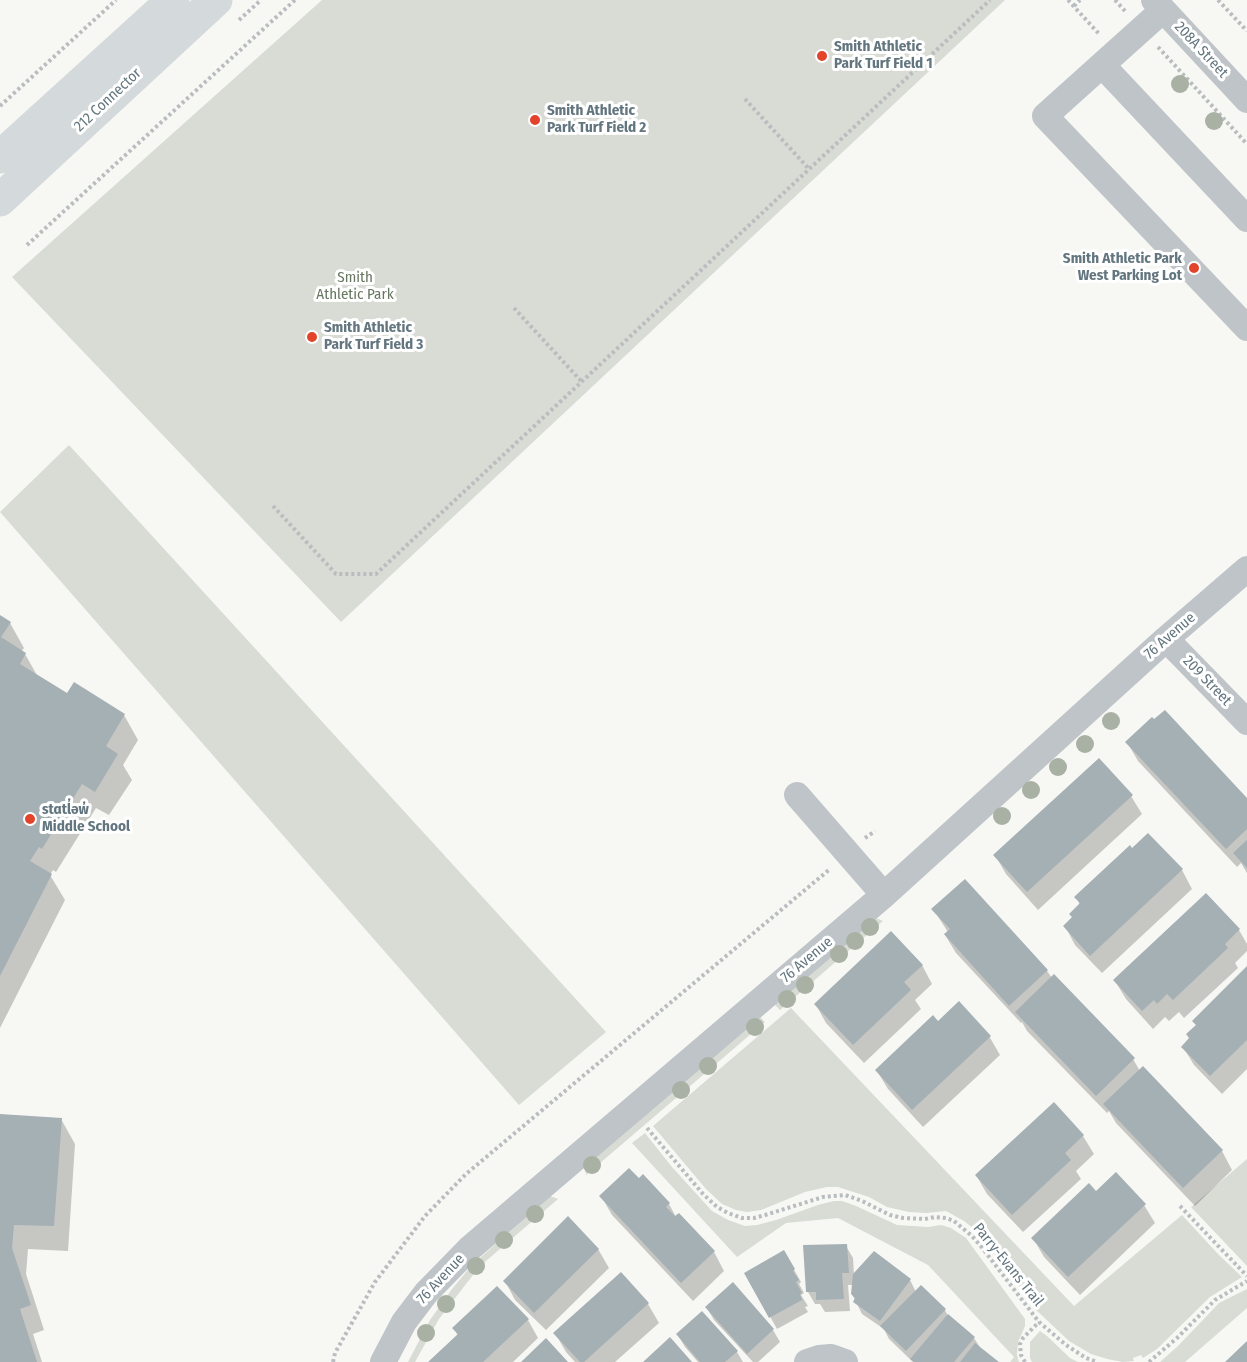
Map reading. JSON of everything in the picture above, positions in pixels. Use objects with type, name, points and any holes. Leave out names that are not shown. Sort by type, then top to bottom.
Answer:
[{"type":"main road","name":"212 Connector","points":[[0,157],[173,0]]},
{"type":"main road","name":"212 Connector","points":[[0,200],[216,0]]},
{"type":"street","points":[[1159,5],[1142,30],[1045,116],[1247,327]]},
{"type":"street","name":"208A Street","points":[[1159,5],[1247,100]]},
{"type":"street","points":[[1102,65],[1247,219]]},
{"type":"street","name":"76 Avenue","points":[[383,1362],[404,1322],[420,1300],[470,1249],[884,895],[1166,639],[1247,569]]},
{"type":"street","name":"209 Street","points":[[1166,639],[1247,722]]},
{"type":"street","points":[[797,795],[884,895]]},
{"type":"path","points":[[0,106],[116,0]]},
{"type":"path","points":[[27,245],[295,0]]},
{"type":"path","points":[[273,506],[336,574],[376,574],[990,0]]},
{"type":"path","points":[[1068,0],[1101,37]]},
{"type":"path","points":[[1074,6],[1080,0]]},
{"type":"path","points":[[1114,0],[1247,144]]},
{"type":"path","points":[[1218,0],[1247,31]]},
{"type":"path","points":[[745,99],[809,169]]},
{"type":"path","points":[[514,308],[582,382]]},
{"type":"path","points":[[333,1362],[335,1353],[375,1282],[424,1216],[466,1174],[835,864]]},
{"type":"path","name":"Parry-Evans Trail","points":[[647,1127],[703,1194],[717,1207],[742,1218],[754,1218],[823,1197],[845,1195],[890,1215],[925,1220],[935,1217],[946,1218],[954,1221],[972,1236],[1039,1322],[1066,1345],[1097,1362]]},
{"type":"path","points":[[1180,1206],[1247,1276]]},
{"type":"path","points":[[1149,1362],[1215,1300],[1247,1281]]},
{"type":"path","name":"Parry-Evans Trail","points":[[1025,1362],[1021,1355],[1020,1344],[1039,1322]]},
{"type":"green space","name":"Smith Athletic Park","points":[[322,0],[1005,0],[341,622],[12,277]]},
{"type":"green space","points":[[69,445],[606,1032],[519,1105],[0,512]]},
{"type":"green space","points":[[876,918],[883,921],[780,1010],[775,1005]]},
{"type":"green space","points":[[791,1008],[1074,1306],[1182,1215],[1242,1277],[1210,1297],[1157,1349],[1143,1358],[1141,1355],[1133,1358],[1134,1361],[1123,1362],[1091,1354],[1069,1341],[1035,1309],[1010,1273],[974,1229],[946,1211],[909,1212],[887,1207],[869,1197],[838,1187],[805,1192],[761,1210],[747,1212],[722,1204],[706,1189],[653,1126]]},
{"type":"green space","points":[[760,1017],[765,1022],[586,1175],[585,1167]]},
{"type":"green space","points":[[645,1133],[712,1211],[745,1226],[776,1220],[818,1205],[842,1201],[897,1225],[928,1227],[941,1225],[951,1228],[966,1238],[1025,1319],[1025,1326],[1018,1342],[1019,1362],[1010,1362],[1014,1357],[928,1265],[838,1218],[786,1223],[737,1257],[632,1143]]},
{"type":"green space","points":[[1247,1159],[1247,1266],[1191,1207]]},
{"type":"green space","points":[[550,1196],[558,1199],[473,1275],[439,1319],[415,1362],[408,1362],[430,1320],[472,1265]]},
{"type":"green space","points":[[1247,1289],[1247,1308],[1185,1362],[1160,1362],[1219,1303]]},
{"type":"green space","points":[[1040,1331],[1070,1358],[1078,1362],[1032,1362],[1030,1342]]},
{"type":"building","name":"stɑtl̓əw̓ Middle School","points":[[0,615],[11,622],[1,637],[26,653],[20,664],[67,693],[74,682],[125,714],[106,746],[118,754],[95,792],[82,784],[42,849],[39,847],[30,861],[52,874],[0,976]]},
{"type":"building","points":[[1165,710],[1247,798],[1247,829],[1226,849],[1125,742],[1152,717],[1154,719]]},
{"type":"building","points":[[1099,758],[1133,795],[1027,892],[993,855]]},
{"type":"building","points":[[1148,833],[1183,869],[1090,956],[1063,926],[1072,917],[1069,914],[1080,903],[1074,897],[1130,845],[1132,848]]},
{"type":"building","points":[[1247,840],[1247,868],[1233,853]]},
{"type":"building","points":[[965,879],[1048,970],[1009,1006],[944,934],[950,929],[931,909]]},
{"type":"building","points":[[1206,893],[1240,929],[1225,944],[1228,948],[1173,1000],[1167,994],[1157,1004],[1154,1000],[1142,1011],[1113,980]]},
{"type":"building","points":[[891,931],[923,965],[904,982],[911,990],[853,1045],[814,1004]]},
{"type":"building","points":[[1247,966],[1247,1040],[1210,1076],[1181,1047],[1189,1038],[1186,1034],[1196,1025],[1192,1021]]},
{"type":"building","points":[[1054,974],[1135,1058],[1096,1096],[1015,1012]]},
{"type":"building","points":[[959,1001],[991,1036],[912,1110],[875,1070],[933,1015],[938,1021]]},
{"type":"building","points":[[1143,1066],[1223,1150],[1183,1188],[1103,1104]]},
{"type":"building","points":[[1054,1102],[1084,1135],[1065,1153],[1071,1160],[1012,1215],[975,1175]]},
{"type":"building","points":[[0,1114],[62,1118],[54,1226],[14,1225],[12,1248],[31,1305],[20,1309],[37,1362],[0,1362]]},
{"type":"building","points":[[629,1168],[639,1178],[643,1174],[670,1203],[666,1207],[675,1216],[679,1213],[715,1251],[681,1283],[599,1196]]},
{"type":"building","points":[[1116,1172],[1146,1204],[1068,1277],[1031,1238],[1089,1183],[1096,1191]]},
{"type":"building","points":[[568,1216],[599,1249],[534,1313],[503,1281]]},
{"type":"building","points":[[847,1244],[849,1273],[842,1273],[844,1299],[816,1300],[816,1292],[806,1292],[803,1245]]},
{"type":"building","points":[[784,1250],[799,1280],[796,1282],[802,1293],[800,1294],[802,1300],[769,1318],[744,1273]]},
{"type":"building","points":[[874,1251],[911,1279],[880,1321],[853,1302],[855,1298],[851,1294],[853,1274]]},
{"type":"building","points":[[621,1272],[649,1303],[584,1362],[580,1362],[553,1333]]},
{"type":"building","points":[[733,1282],[774,1329],[747,1354],[705,1307]]},
{"type":"building","points":[[921,1285],[946,1309],[906,1351],[880,1326]]},
{"type":"building","points":[[497,1286],[529,1319],[483,1362],[428,1362],[458,1334],[452,1328]]},
{"type":"building","points":[[702,1311],[738,1351],[725,1362],[700,1362],[676,1334]]},
{"type":"building","points":[[948,1314],[975,1337],[954,1362],[914,1362],[910,1359]]},
{"type":"building","points":[[670,1337],[692,1362],[643,1362]]},
{"type":"building","points":[[546,1338],[568,1362],[521,1362]]},
{"type":"building","points":[[1247,1341],[1247,1362],[1225,1362]]},
{"type":"building","points":[[975,1343],[999,1362],[960,1362]]},
{"type":"place","name":"Smith Athletic Park Turf Field 1","points":[[822,56]]},
{"type":"place","name":"Smith Athletic Park Turf Field 2","points":[[535,120]]},
{"type":"place","name":"Smith Athletic Park West Parking Lot","points":[[1194,268]]},
{"type":"place","name":"Smith Athletic Park Turf Field 3","points":[[312,337]]},
{"type":"place","name":"stɑtl̓əw̓ Middle School","points":[[30,819]]}]
